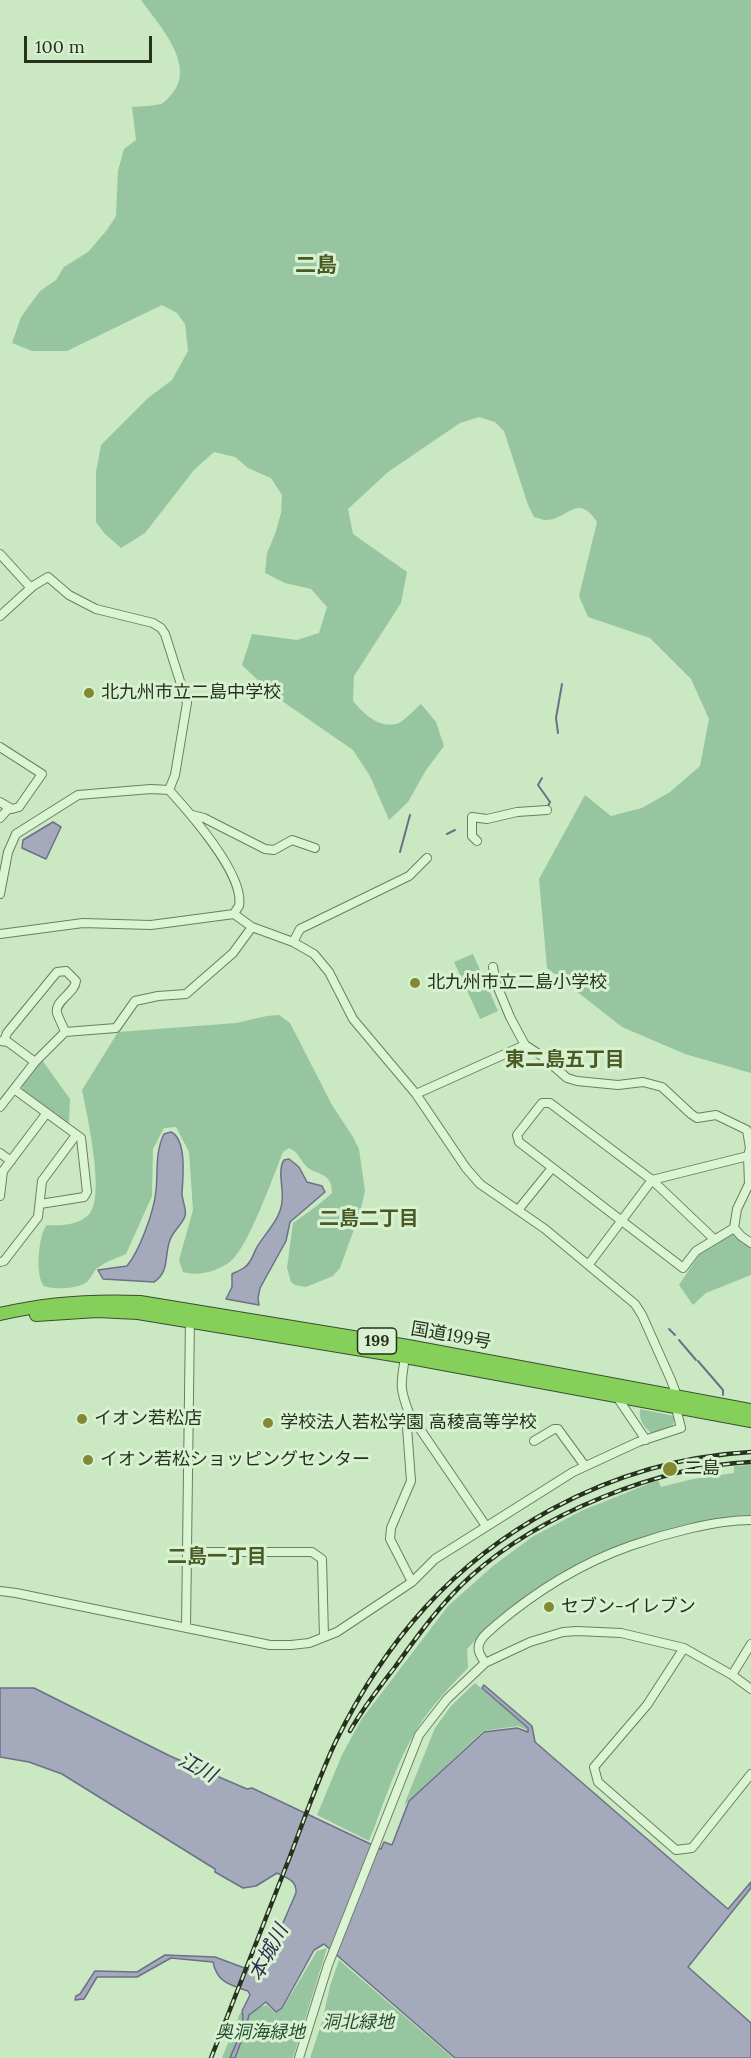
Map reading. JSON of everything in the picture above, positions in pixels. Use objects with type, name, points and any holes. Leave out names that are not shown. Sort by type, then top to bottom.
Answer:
[{"type":"highway","name":"国道199号","points":[[0,1314],[52,1304],[98,1300],[140,1302],[190,1315],[617,1397],[751,1410]]},
{"type":"highway","name":"国道199号","points":[[0,1322],[51,1313],[97,1311],[190,1315],[419,1348],[676,1402],[751,1421]]},
{"type":"street","points":[[0,555],[31,588]]},
{"type":"street","points":[[0,616],[31,588],[48,577],[69,595],[96,609],[161,628],[165,634],[187,703],[175,775],[169,790]]},
{"type":"street","points":[[0,747],[42,774],[19,807],[12,809],[0,802]]},
{"type":"street","points":[[0,894],[8,852],[16,834],[78,795],[151,789],[169,790],[192,815],[223,858],[237,889],[238,906],[234,914]]},
{"type":"street","points":[[0,818],[9,808]]},
{"type":"street","points":[[477,841],[472,836],[472,817],[487,819],[517,812],[547,810]]},
{"type":"street","points":[[192,815],[204,818],[265,849],[274,850],[292,840],[315,849]]},
{"type":"street","points":[[293,942],[300,929],[409,876],[427,858]]},
{"type":"street","points":[[0,934],[82,923],[151,925],[234,914],[252,927],[293,942],[314,954],[329,972],[353,1019],[416,1094],[466,1168],[480,1184],[589,1264],[635,1304],[642,1315],[676,1402],[681,1428],[646,1440],[573,1472],[435,1559],[412,1582],[338,1632],[309,1643],[270,1645],[0,1591]]},
{"type":"street","points":[[0,1107],[35,1062],[65,1032],[117,1028],[135,1001],[158,996],[186,994],[233,953],[252,927]]},
{"type":"street","points":[[493,967],[500,992],[525,1045],[542,1056],[567,1078],[618,1085],[643,1082],[662,1087],[697,1118],[716,1115],[747,1130],[750,1148],[748,1156],[750,1185],[737,1209],[735,1228],[751,1243]]},
{"type":"street","points":[[35,1062],[8,1042],[2,1041],[57,972],[66,971],[76,981],[76,986],[57,1007],[65,1032]]},
{"type":"street","points":[[416,1094],[525,1045]]},
{"type":"street","points":[[14,1089],[81,1138],[87,1192],[84,1197],[40,1204]]},
{"type":"street","points":[[714,1239],[652,1180],[550,1103],[542,1103],[517,1135],[519,1142],[683,1268],[696,1251],[735,1228]]},
{"type":"street","points":[[0,1196],[3,1171],[46,1114]]},
{"type":"street","points":[[0,1262],[4,1261],[38,1217],[42,1181],[76,1135]]},
{"type":"street","points":[[0,1153],[11,1161]]},
{"type":"street","points":[[589,1264],[652,1180],[748,1156]]},
{"type":"street","points":[[518,1210],[552,1167]]},
{"type":"street","points":[[186,1628],[189,1551],[190,1315]]},
{"type":"street","points":[[405,1357],[401,1383],[402,1395],[410,1413],[486,1526]]},
{"type":"street","points":[[617,1397],[646,1440]]},
{"type":"street","points":[[410,1413],[407,1427],[411,1481],[391,1528],[390,1539],[412,1582]]},
{"type":"street","points":[[534,1441],[558,1429],[585,1466]]},
{"type":"street","points":[[484,1663],[478,1651],[480,1641],[486,1634],[516,1608],[590,1564],[655,1538],[734,1520],[751,1520]]},
{"type":"street","points":[[189,1551],[312,1552],[322,1559],[324,1637]]},
{"type":"street","points":[[299,2058],[328,1965],[419,1735],[447,1699],[484,1663],[530,1641],[562,1632],[577,1630],[621,1633],[684,1648],[732,1675],[751,1689]]},
{"type":"street","points":[[732,1675],[751,1644]]},
{"type":"street","points":[[684,1648],[647,1705],[594,1767],[598,1782],[676,1850],[692,1848],[751,1774]]},
{"type":"green space","points":[[141,0],[751,0],[751,1073],[685,1054],[622,1027],[547,968],[539,879],[585,795],[611,816],[642,808],[670,792],[700,766],[709,719],[691,679],[650,638],[588,617],[579,596],[597,522],[590,513],[578,508],[552,519],[544,520],[534,517],[504,431],[495,422],[479,417],[460,423],[388,472],[348,509],[353,534],[407,572],[401,603],[354,676],[353,701],[373,720],[392,725],[399,723],[421,704],[436,722],[444,746],[426,770],[408,802],[389,820],[370,776],[353,750],[272,694],[242,665],[252,634],[297,640],[319,633],[327,607],[311,589],[285,583],[265,573],[267,553],[281,513],[282,495],[271,478],[248,468],[235,457],[214,452],[194,470],[145,533],[121,548],[104,533],[96,522],[96,472],[101,445],[148,398],[172,380],[188,351],[185,324],[177,313],[162,305],[67,351],[32,351],[12,343],[21,317],[40,291],[56,280],[64,267],[88,252],[116,216],[118,171],[124,149],[136,140],[132,107],[161,104],[178,84],[180,71],[178,59],[165,33]]},
{"type":"green space","points":[[473,954],[498,1011],[480,1019],[454,962]]},
{"type":"green space","points":[[279,1015],[290,1023],[332,1105],[359,1149],[365,1191],[360,1213],[340,1268],[333,1276],[306,1287],[291,1282],[287,1268],[293,1223],[332,1193],[329,1180],[310,1169],[289,1148],[283,1152],[253,1226],[238,1253],[220,1268],[195,1274],[183,1272],[179,1260],[193,1210],[189,1152],[176,1127],[164,1128],[153,1149],[152,1196],[126,1254],[99,1267],[83,1284],[66,1288],[44,1286],[39,1274],[39,1265],[41,1237],[47,1225],[64,1225],[81,1220],[90,1213],[94,1203],[96,1189],[94,1154],[82,1090],[118,1032],[236,1023]]},
{"type":"green space","points":[[42,1060],[70,1099],[69,1124],[23,1090],[22,1086]]},
{"type":"green space","points":[[734,1233],[751,1246],[751,1275],[706,1293],[693,1305],[679,1285],[699,1255]]},
{"type":"green space","points":[[640,1409],[675,1416],[673,1425],[654,1434],[643,1424]]},
{"type":"green space","points":[[751,1465],[751,1515],[714,1519],[631,1541],[589,1560],[489,1626],[467,1649],[468,1668],[436,1703],[410,1741],[369,1841],[317,1815],[342,1755],[361,1720],[448,1606],[493,1566],[532,1537],[581,1511],[658,1480],[661,1487],[693,1479],[734,1473],[734,1466]]},
{"type":"green space","points":[[475,1683],[528,1728],[527,1730],[518,1726],[483,1731],[404,1805],[435,1728],[451,1706]]},
{"type":"green space","name":"奥洞海緑地","points":[[327,1948],[293,2058],[222,2058],[240,2013],[267,2005],[275,2013],[283,2008],[317,1951]]},
{"type":"green space","name":"洞北緑地","points":[[339,1960],[453,2058],[310,2058]]},
{"type":"water","points":[[53,822],[61,827],[46,859],[22,848],[23,840]]},
{"type":"water","points":[[171,1132],[180,1142],[182,1150],[182,1193],[185,1213],[184,1219],[170,1240],[165,1268],[154,1282],[103,1279],[98,1270],[127,1266],[141,1241],[155,1199],[159,1148],[164,1134]]},
{"type":"water","points":[[289,1159],[299,1167],[307,1182],[322,1186],[325,1192],[290,1222],[286,1241],[260,1288],[259,1305],[226,1299],[232,1287],[232,1274],[249,1263],[279,1215],[282,1197],[281,1169],[284,1160]]},
{"type":"water","name":"江川","points":[[484,1685],[532,1726],[535,1742],[728,1909],[751,1882],[751,1888],[688,1967],[751,2023],[751,2058],[455,2058],[324,1944],[314,1950],[282,2008],[276,2012],[266,2002],[249,2015],[235,2058],[230,2058],[242,2029],[242,2011],[250,1995],[248,1991],[221,1979],[213,1962],[171,1958],[137,1977],[97,1977],[84,1999],[75,2000],[95,1971],[137,1972],[165,1955],[215,1957],[258,1973],[263,1969],[296,1889],[291,1880],[277,1873],[256,1886],[243,1888],[62,1774],[29,1762],[0,1757],[0,1688],[34,1688],[170,1756],[247,1789],[252,1788],[381,1849],[384,1842],[392,1845],[409,1801],[484,1732],[517,1728],[528,1732],[528,1728],[482,1688]]},
{"type":"waterway","points":[[558,733],[556,718],[562,684]]},
{"type":"waterway","points":[[542,778],[538,785],[550,802],[547,808]]},
{"type":"waterway","points":[[400,852],[410,815]]},
{"type":"waterway","points":[[447,834],[455,830]]},
{"type":"waterway","points":[[669,1329],[675,1335]]},
{"type":"waterway","points":[[679,1340],[696,1360]]},
{"type":"waterway","points":[[698,1361],[723,1390],[723,1395]]},
{"type":"railway","points":[[211,2058],[336,1741],[377,1670],[425,1607],[483,1554],[516,1530],[575,1497],[623,1478],[673,1463],[751,1452]]},
{"type":"railway","points":[[350,1731],[371,1698],[440,1608],[460,1586],[499,1553],[566,1514],[640,1483],[678,1473],[751,1462]]},
{"type":"place","name":"北九州市立二島中学校","points":[[89,693]]},
{"type":"place","name":"北九州市立二島小学校","points":[[415,983]]},
{"type":"place","name":"イオン若松店","points":[[82,1419]]},
{"type":"place","name":"学校法人若松学園 高稜高等学校","points":[[268,1423]]},
{"type":"place","name":"イオン若松ショッピングセンター","points":[[88,1460]]},
{"type":"place","name":"二島","points":[[670,1469]]},
{"type":"place","name":"セブン-イレブン","points":[[549,1607]]},
{"type":"district","name":"二島","points":[[316,266]]},
{"type":"district","name":"東二島五丁目","points":[[565,1060]]},
{"type":"district","name":"二島二丁目","points":[[369,1219]]},
{"type":"district","name":"二島一丁目","points":[[217,1557]]},
{"type":"water label","name":"本城川","points":[[269,1953]]}]
